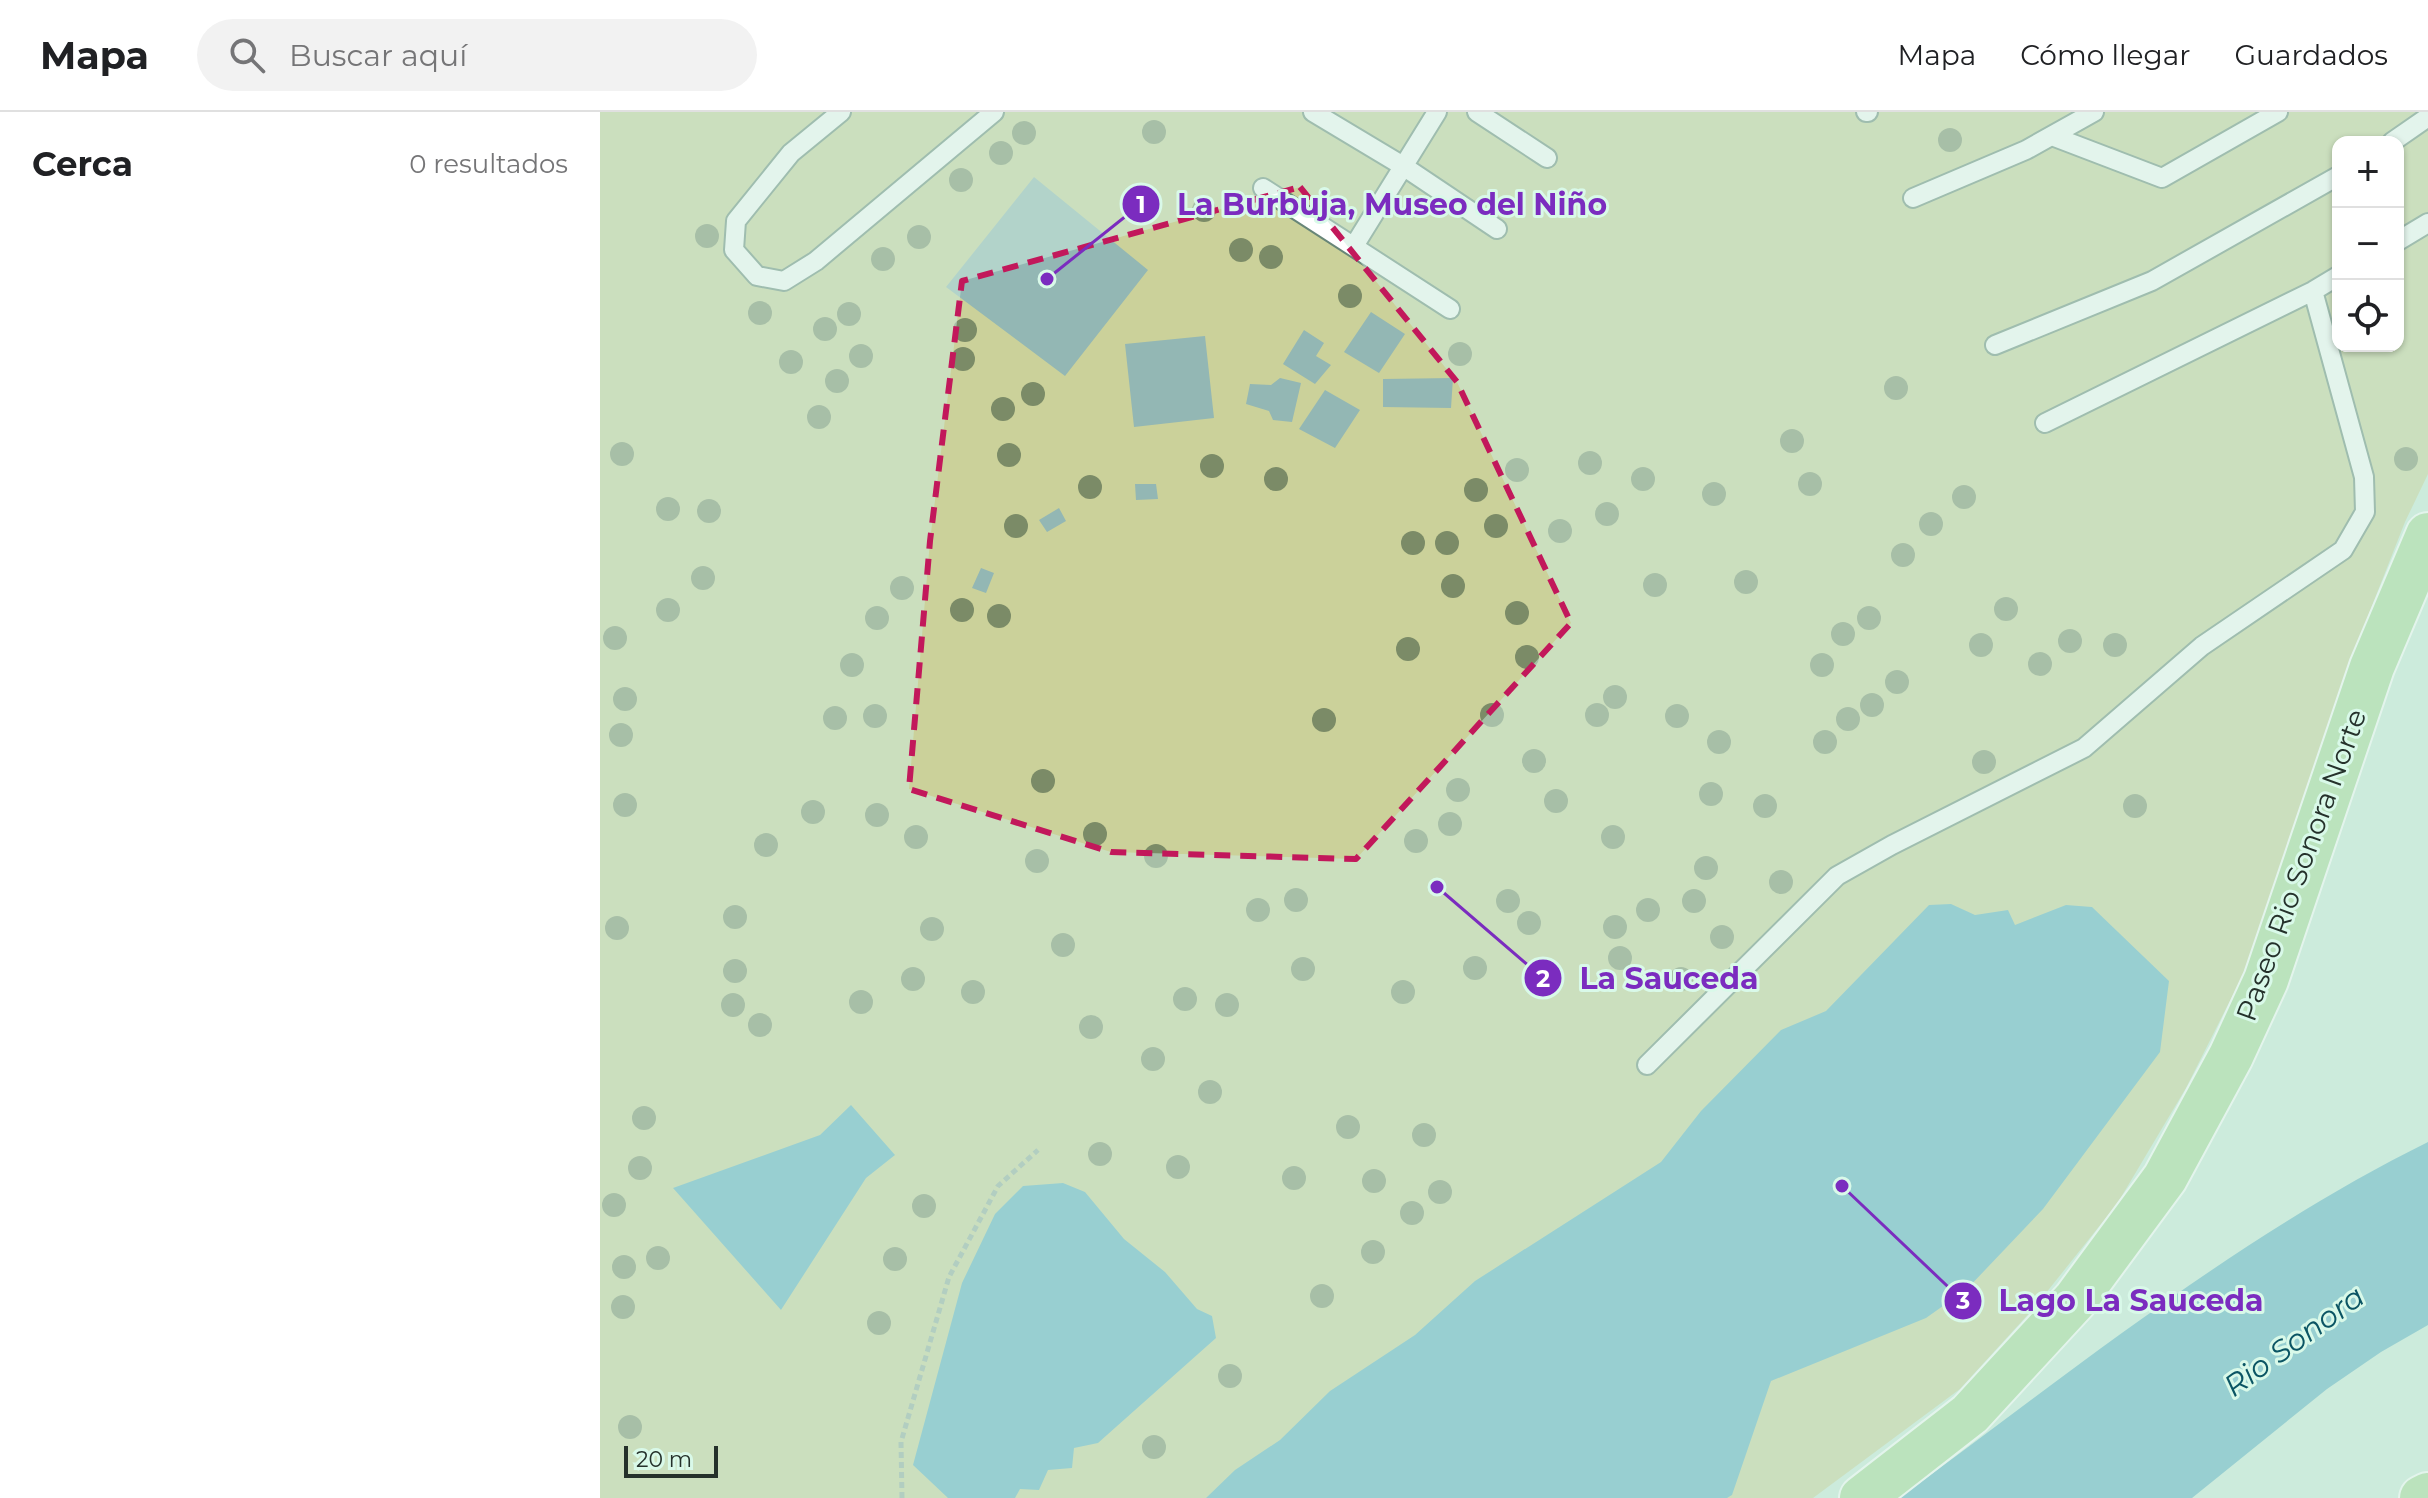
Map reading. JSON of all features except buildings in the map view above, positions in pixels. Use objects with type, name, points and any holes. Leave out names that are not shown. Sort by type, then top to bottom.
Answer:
[{"type":"main road","name":"Paseo Rio Sonora Norte","points":[[1862,1498],[1970,1414],[2075,1300],[2165,1178],[2231,1056],[2266,980],[2372,667],[2428,535]]},
{"type":"main road","points":[[2422,1498],[2428,1495]]},
{"type":"lane","points":[[841,112],[791,153],[736,221],[734,250],[757,276],[784,281],[816,261],[994,112]]},
{"type":"lane","points":[[1313,112],[1403,166],[1497,229]]},
{"type":"lane","points":[[1354,246],[1437,112]]},
{"type":"lane","points":[[1477,112],[1547,158]]},
{"type":"lane","points":[[1913,198],[2026,150],[2094,112]]},
{"type":"lane","points":[[2052,136],[2162,178],[2278,112]]},
{"type":"lane","points":[[2401,136],[2428,117]]},
{"type":"lane","points":[[1995,345],[2152,281],[2332,179]]},
{"type":"lane","points":[[1263,188],[1450,309]]},
{"type":"lane","points":[[2404,237],[2428,223]]},
{"type":"lane","points":[[2045,423],[2332,280]]},
{"type":"lane","points":[[1647,1065],[1837,876],[2084,748],[2202,646],[2343,550],[2365,512],[2364,477],[2313,291]]},
{"type":"path","points":[[902,1498],[901,1442],[949,1277],[998,1186],[1038,1150]]},
{"type":"highlighted area","points":[[1300,187],[1457,382],[1571,623],[1356,859],[1111,852],[909,789],[930,541],[962,281]]},
{"type":"green space","points":[[600,112],[2428,112],[2428,474],[2405,522],[2368,616],[2307,799],[2243,975],[2186,1088],[2117,1204],[2034,1308],[1960,1389],[1813,1498],[600,1498]]},
{"type":"water","points":[[1951,904],[1975,915],[2008,910],[2015,925],[2066,905],[2092,907],[2169,981],[2160,1052],[2043,1209],[1967,1289],[1926,1318],[1771,1381],[1732,1495],[1727,1498],[1206,1498],[1235,1470],[1280,1440],[1330,1391],[1415,1335],[1475,1281],[1661,1162],[1701,1111],[1781,1030],[1826,1011],[1929,905]]},
{"type":"water","points":[[851,1105],[895,1155],[866,1178],[781,1310],[673,1188],[820,1135]]},
{"type":"water","name":"Rio Sonora","points":[[2428,1142],[2428,1325],[2327,1389],[2192,1498],[1899,1498],[2091,1355],[2222,1263],[2358,1179]]},
{"type":"water","points":[[1063,1183],[1085,1192],[1124,1239],[1165,1272],[1197,1309],[1212,1316],[1216,1338],[1098,1443],[1074,1448],[1072,1468],[1048,1470],[1039,1490],[1020,1489],[1015,1498],[948,1498],[913,1465],[962,1283],[995,1214],[1023,1186]]},
{"type":"place","name":"La Burbuja, Museo del Niño","points":[[1047,279]]},
{"type":"place","name":"La Sauceda","points":[[1437,887]]},
{"type":"place","name":"Lago La Sauceda","points":[[1842,1186]]}]
